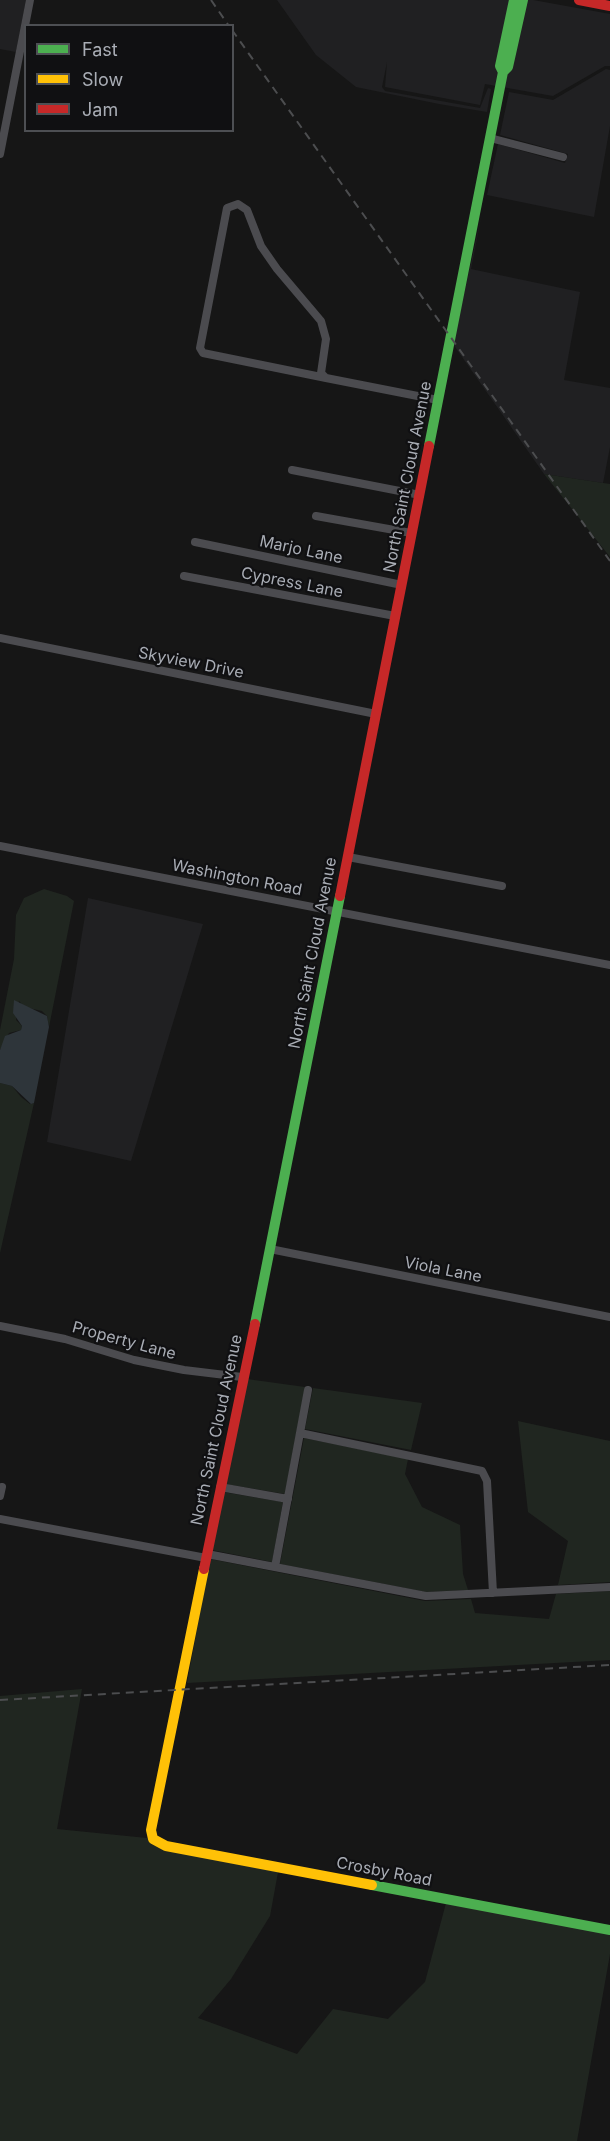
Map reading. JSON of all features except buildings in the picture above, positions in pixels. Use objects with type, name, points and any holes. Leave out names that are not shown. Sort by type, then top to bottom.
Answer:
[{"type":"main road","name":"North Saint Cloud Avenue","points":[[153,1839],[150,1823],[270,1249],[490,138],[502,72],[500,66],[514,0]]},
{"type":"main road","name":"North Saint Cloud Avenue","points":[[502,72],[508,67],[523,0]]},
{"type":"main road","points":[[579,0],[610,6]]},
{"type":"main road","name":"Crosby Road","points":[[153,1839],[166,1846],[610,1930]]},
{"type":"street","points":[[25,24],[30,0]]},
{"type":"street","points":[[0,154],[24,31]]},
{"type":"street","points":[[490,138],[563,157]]},
{"type":"street","points":[[326,378],[321,373],[326,339],[321,321],[266,254],[247,210],[238,204],[227,208],[200,348],[203,353],[326,378],[438,400]]},
{"type":"street","points":[[292,470],[420,495]]},
{"type":"street","points":[[316,516],[411,533]]},
{"type":"street","name":"Marjo Lane","points":[[195,542],[402,585]]},
{"type":"street","name":"Cypress Lane","points":[[184,576],[395,616]]},
{"type":"street","name":"Skyview Drive","points":[[0,638],[376,714]]},
{"type":"street","name":"Washington Road","points":[[0,846],[610,965]]},
{"type":"street","points":[[348,856],[502,886]]},
{"type":"street","name":"Viola Lane","points":[[270,1249],[610,1317]]},
{"type":"street","name":"Property Lane","points":[[0,1326],[65,1339],[134,1360],[184,1370],[242,1377]]},
{"type":"street","points":[[275,1567],[308,1390]]},
{"type":"street","points":[[300,1433],[482,1471],[487,1481],[493,1593]]},
{"type":"street","points":[[0,1497],[2,1487]]},
{"type":"street","points":[[220,1487],[288,1499]]},
{"type":"street","points":[[0,1519],[426,1596],[610,1587]]},
{"type":"shaded area","points":[[0,0],[26,0],[16,52],[0,49]]},
{"type":"shaded area","points":[[277,0],[533,0],[610,14],[610,66],[605,66],[553,96],[485,84],[480,105],[385,87],[387,62],[382,87],[385,91],[480,108],[488,88],[491,89],[487,112],[439,104],[356,87],[316,55]]},
{"type":"shaded area","points":[[606,69],[610,70],[610,126],[594,217],[487,195],[498,144],[565,163],[568,154],[500,135],[509,92],[553,100]]},
{"type":"shaded area","points":[[482,213],[471,269],[580,292],[564,380],[610,388],[610,447],[603,483],[544,474],[453,344]]},
{"type":"shaded area","points":[[544,474],[610,484],[610,557],[572,509]]},
{"type":"shaded area","points":[[44,889],[67,896],[74,901],[49,1027],[47,1016],[42,1011],[24,1007],[19,1001],[16,1020],[22,1026],[21,1030],[9,1033],[0,1050],[0,1030],[14,959],[16,915],[24,898]]},
{"type":"shaded area","points":[[88,898],[203,924],[131,1161],[47,1142]]},
{"type":"shaded area","points":[[14,1000],[47,1016],[49,1027],[34,1103],[31,1104],[12,1086],[0,1083],[0,1050],[5,1036],[21,1030],[22,1026],[13,1013]]},
{"type":"shaded area","points":[[0,1083],[12,1086],[30,1104],[34,1103],[0,1253]]},
{"type":"shaded area","points":[[247,1379],[305,1387],[285,1494],[225,1484]]},
{"type":"shaded area","points":[[313,1388],[422,1403],[411,1450],[305,1429]]},
{"type":"shaded area","points":[[518,1421],[610,1441],[610,1582],[558,1585],[568,1541],[528,1512]]},
{"type":"shaded area","points":[[304,1438],[408,1459],[405,1474],[422,1507],[460,1525],[463,1574],[468,1590],[426,1592],[280,1564]]},
{"type":"shaded area","points":[[223,1492],[283,1502],[272,1562],[212,1550]]},
{"type":"shaded area","points":[[210,1559],[425,1601],[471,1599],[475,1613],[549,1619],[556,1594],[610,1591],[610,1660],[187,1683]]},
{"type":"shaded area","points":[[82,1689],[57,1829],[147,1838],[151,1844],[165,1850],[278,1872],[270,1916],[231,1979],[198,2018],[297,2054],[333,2009],[388,2019],[425,1982],[446,1903],[610,1934],[610,1954],[577,2141],[0,2141],[0,1696]]},
{"type":"railway","points":[[211,0],[228,24]]},
{"type":"railway","points":[[234,33],[610,561]]},
{"type":"railway","points":[[0,1700],[610,1665]]},
{"type":"traffic: fast","points":[[503,72],[500,66],[514,0]]},
{"type":"traffic: fast","points":[[429,446],[503,72],[508,67],[523,0]]},
{"type":"traffic: fast","points":[[255,1324],[340,896]]},
{"type":"traffic: fast","points":[[372,1885],[610,1930]]},
{"type":"traffic: slow","points":[[204,1569],[151,1830],[153,1839],[166,1846],[372,1885]]},
{"type":"traffic: jam","points":[[579,0],[610,6]]},
{"type":"traffic: jam","points":[[340,896],[429,446]]},
{"type":"traffic: jam","points":[[204,1569],[255,1324]]}]
